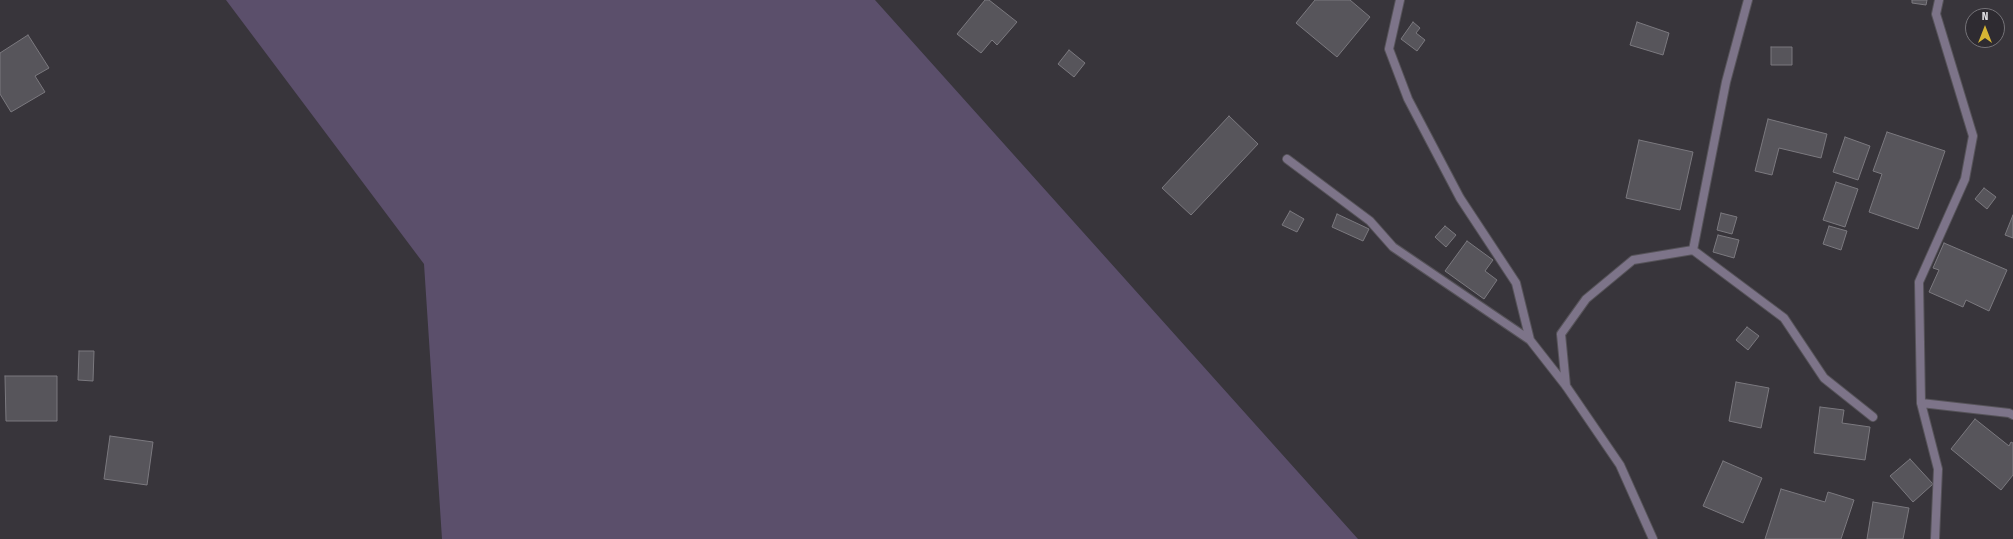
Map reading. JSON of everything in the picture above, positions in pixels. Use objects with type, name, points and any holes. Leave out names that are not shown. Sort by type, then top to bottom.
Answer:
[{"type":"street","points":[[1400,0],[1389,49],[1408,99],[1460,198],[1516,282],[1530,340]]},
{"type":"street","points":[[1693,250],[1726,82],[1748,0]]},
{"type":"street","points":[[1935,539],[1938,469],[1921,403],[1919,282],[1965,179],[1973,136],[1936,14],[1939,0]]},
{"type":"street","points":[[1287,159],[1370,221],[1393,247],[1530,340],[1566,386],[1620,464],[1653,539]]},
{"type":"street","points":[[1566,386],[1562,334],[1586,299],[1632,260],[1693,250],[1784,318],[1824,378],[1874,417]]},
{"type":"street","points":[[1921,403],[2009,413],[2013,415]]},
{"type":"shaded area","points":[[226,0],[875,0],[1358,539],[442,539],[424,264]]},
{"type":"building","points":[[985,0],[989,0],[1017,22],[997,45],[992,40],[981,53],[957,34]]},
{"type":"building","points":[[1315,0],[1350,0],[1370,17],[1337,57],[1296,23]]},
{"type":"building","points":[[1912,0],[1927,0],[1926,5],[1912,3]]},
{"type":"building","points":[[1413,22],[1420,28],[1416,33],[1425,40],[1417,51],[1401,39]]},
{"type":"building","points":[[1637,22],[1669,33],[1663,55],[1630,45]]},
{"type":"building","points":[[28,35],[49,68],[35,76],[45,92],[11,112],[0,94],[0,53]]},
{"type":"building","points":[[1771,47],[1792,47],[1792,65],[1771,65]]},
{"type":"building","points":[[1069,50],[1085,63],[1074,77],[1058,64]]},
{"type":"building","points":[[1229,116],[1258,144],[1191,215],[1162,188]]},
{"type":"building","points":[[1768,119],[1827,134],[1821,158],[1779,148],[1772,175],[1755,171]]},
{"type":"building","points":[[1887,132],[1945,151],[1918,229],[1869,212],[1882,174],[1873,171]]},
{"type":"building","points":[[1845,137],[1870,146],[1858,180],[1833,172]]},
{"type":"building","points":[[1639,140],[1693,152],[1680,210],[1626,198]]},
{"type":"building","points":[[1836,182],[1858,189],[1845,227],[1823,220]]},
{"type":"building","points":[[1984,188],[1996,197],[1987,209],[1975,199]]},
{"type":"building","points":[[1290,211],[1304,219],[1297,232],[1282,225]]},
{"type":"building","points":[[1721,213],[1737,217],[1732,234],[1717,230]]},
{"type":"building","points":[[1337,214],[1369,229],[1363,241],[1332,227]]},
{"type":"building","points":[[2013,215],[2013,238],[2005,235]]},
{"type":"building","points":[[1445,226],[1456,235],[1446,247],[1435,237]]},
{"type":"building","points":[[1829,226],[1847,231],[1841,250],[1823,244]]},
{"type":"building","points":[[1718,235],[1739,240],[1734,258],[1713,252]]},
{"type":"building","points":[[1467,241],[1493,260],[1485,271],[1497,280],[1484,299],[1445,271]]},
{"type":"building","points":[[1944,243],[2007,270],[1989,311],[1966,300],[1963,307],[1929,292],[1939,270],[1933,268]]},
{"type":"building","points":[[1747,327],[1759,336],[1748,350],[1736,340]]},
{"type":"building","points":[[79,351],[94,351],[93,381],[78,380]]},
{"type":"building","points":[[5,376],[57,376],[57,421],[6,421]]},
{"type":"building","points":[[1736,382],[1769,388],[1761,428],[1729,421]]},
{"type":"building","points":[[1820,407],[1844,410],[1842,423],[1870,427],[1865,460],[1814,453]]},
{"type":"building","points":[[1975,419],[2009,446],[2011,442],[2013,443],[2013,475],[2001,490],[1951,449]]},
{"type":"building","points":[[110,436],[153,442],[147,485],[104,479]]},
{"type":"building","points":[[1910,459],[1933,484],[1913,502],[1890,476]]},
{"type":"building","points":[[1723,461],[1762,478],[1743,523],[1703,506]]},
{"type":"building","points":[[1781,489],[1825,502],[1828,492],[1854,500],[1841,539],[1765,539]]},
{"type":"building","points":[[1873,502],[1909,508],[1903,539],[1867,539]]}]
